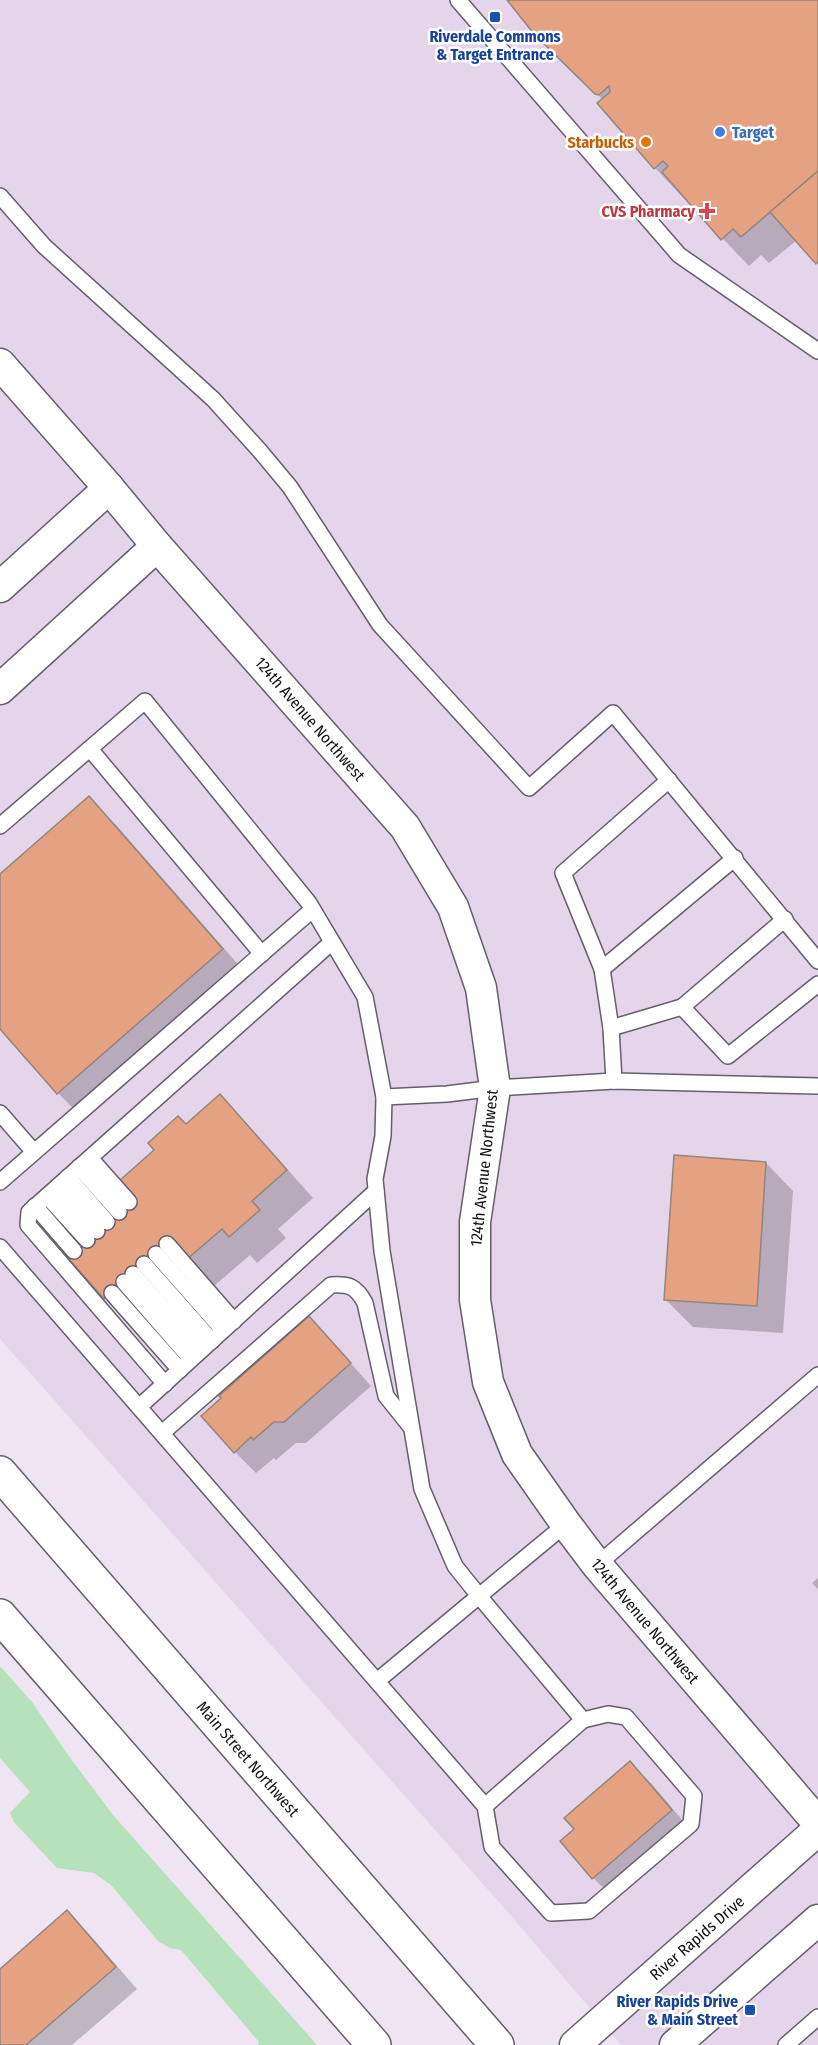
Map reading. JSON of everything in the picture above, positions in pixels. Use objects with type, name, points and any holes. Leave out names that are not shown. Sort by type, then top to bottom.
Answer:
[{"type":"main road","name":"Main Street Northwest","points":[[0,1473],[497,2045]]},
{"type":"main road","points":[[0,1616],[374,2045]]},
{"type":"street","points":[[0,364],[109,488],[0,587]]},
{"type":"street","name":"124th Avenue Northwest","points":[[109,488],[157,546],[405,827],[453,907],[481,988],[495,1088],[475,1222],[475,1300],[488,1382],[518,1455],[566,1524],[597,1565],[818,1823]]},
{"type":"street","points":[[0,689],[157,546]]},
{"type":"street","name":"River Rapids Drive","points":[[575,2045],[818,1830]]},
{"type":"street","points":[[675,2045],[818,1920]]},
{"type":"lane","points":[[458,0],[679,255],[818,351]]},
{"type":"lane","points":[[0,196],[44,246],[213,399],[260,451],[290,487],[380,625],[529,788],[613,713],[818,961]]},
{"type":"lane","points":[[0,826],[146,701],[312,910],[365,997],[384,1097],[382,1136],[375,1179],[376,1191],[382,1251],[422,1489],[455,1566],[583,1720]]},
{"type":"lane","points":[[90,749],[262,954]]},
{"type":"lane","points":[[614,1081],[611,1028],[602,969],[563,873],[669,780]]},
{"type":"lane","points":[[602,969],[735,858]]},
{"type":"lane","points":[[0,1182],[312,910]]},
{"type":"lane","points":[[611,1028],[682,1007],[785,920]]},
{"type":"lane","points":[[165,1384],[28,1225],[29,1212],[332,942]]},
{"type":"lane","points":[[682,1007],[728,1056],[818,984]]},
{"type":"lane","points":[[384,1097],[614,1081],[818,1086]]},
{"type":"lane","points":[[0,1113],[34,1152]]},
{"type":"lane","points":[[68,1177],[108,1221]]},
{"type":"lane","points":[[68,1177],[108,1221]]},
{"type":"lane","points":[[68,1177],[108,1221]]},
{"type":"lane","points":[[139,1407],[376,1191]]},
{"type":"lane","points":[[35,1206],[74,1251]]},
{"type":"lane","points":[[0,1247],[485,1806],[492,1847],[551,1913],[589,1911],[691,1824],[694,1796],[626,1717],[608,1714],[583,1720],[485,1806]]},
{"type":"lane","points":[[139,1269],[207,1345]]},
{"type":"lane","points":[[139,1269],[207,1345]]},
{"type":"lane","points":[[139,1269],[207,1345]]},
{"type":"lane","points":[[162,1433],[331,1285],[346,1285],[359,1292],[365,1303],[386,1396],[412,1428]]},
{"type":"lane","points":[[597,1565],[818,1375]]},
{"type":"lane","points":[[377,1681],[566,1524]]},
{"type":"lane","points":[[786,2045],[818,2017]]},
{"type":"shaded area","points":[[0,0],[818,0],[818,2045],[621,2045],[513,1918],[0,1339]]},
{"type":"green space","points":[[0,1666],[32,1702],[113,1815],[317,2045],[258,2045],[259,2042],[181,1950],[170,1948],[158,1941],[111,1885],[94,1873],[57,1868],[14,1822],[10,1813],[30,1792],[0,1758]]},
{"type":"building","name":"Target","points":[[507,0],[818,0],[818,171],[741,237],[733,229],[721,240],[662,172],[668,166],[663,161],[654,169],[597,103],[610,92],[609,86],[599,95],[595,94],[534,34]]},
{"type":"building","points":[[818,171],[818,262],[816,264],[770,212]]},
{"type":"building","points":[[89,796],[223,949],[57,1094],[0,1029],[0,874]]},
{"type":"building","points":[[220,1094],[287,1170],[252,1201],[260,1210],[229,1237],[222,1229],[186,1260],[167,1244],[104,1299],[67,1257],[134,1198],[119,1181],[154,1150],[148,1143],[178,1116],[186,1124]]},
{"type":"building","points":[[674,1155],[766,1162],[757,1306],[664,1300]]},
{"type":"building","points":[[309,1316],[351,1363],[284,1422],[274,1422],[253,1440],[251,1437],[234,1453],[201,1416],[221,1398],[219,1396]]},
{"type":"building","points":[[630,1761],[672,1810],[592,1879],[560,1841],[574,1829],[564,1818]]},
{"type":"building","points":[[67,1910],[116,1967],[26,2045],[0,2045],[0,1969]]},
{"type":"place","name":"Riverdale Commons & Target Entrance","points":[[495,17]]},
{"type":"place","name":"Target","points":[[720,132]]},
{"type":"place","name":"Starbucks","points":[[646,142]]},
{"type":"place","name":"CVS Pharmacy","points":[[707,211]]},
{"type":"place","name":"River Rapids Drive & Main Street","points":[[750,2010]]}]
